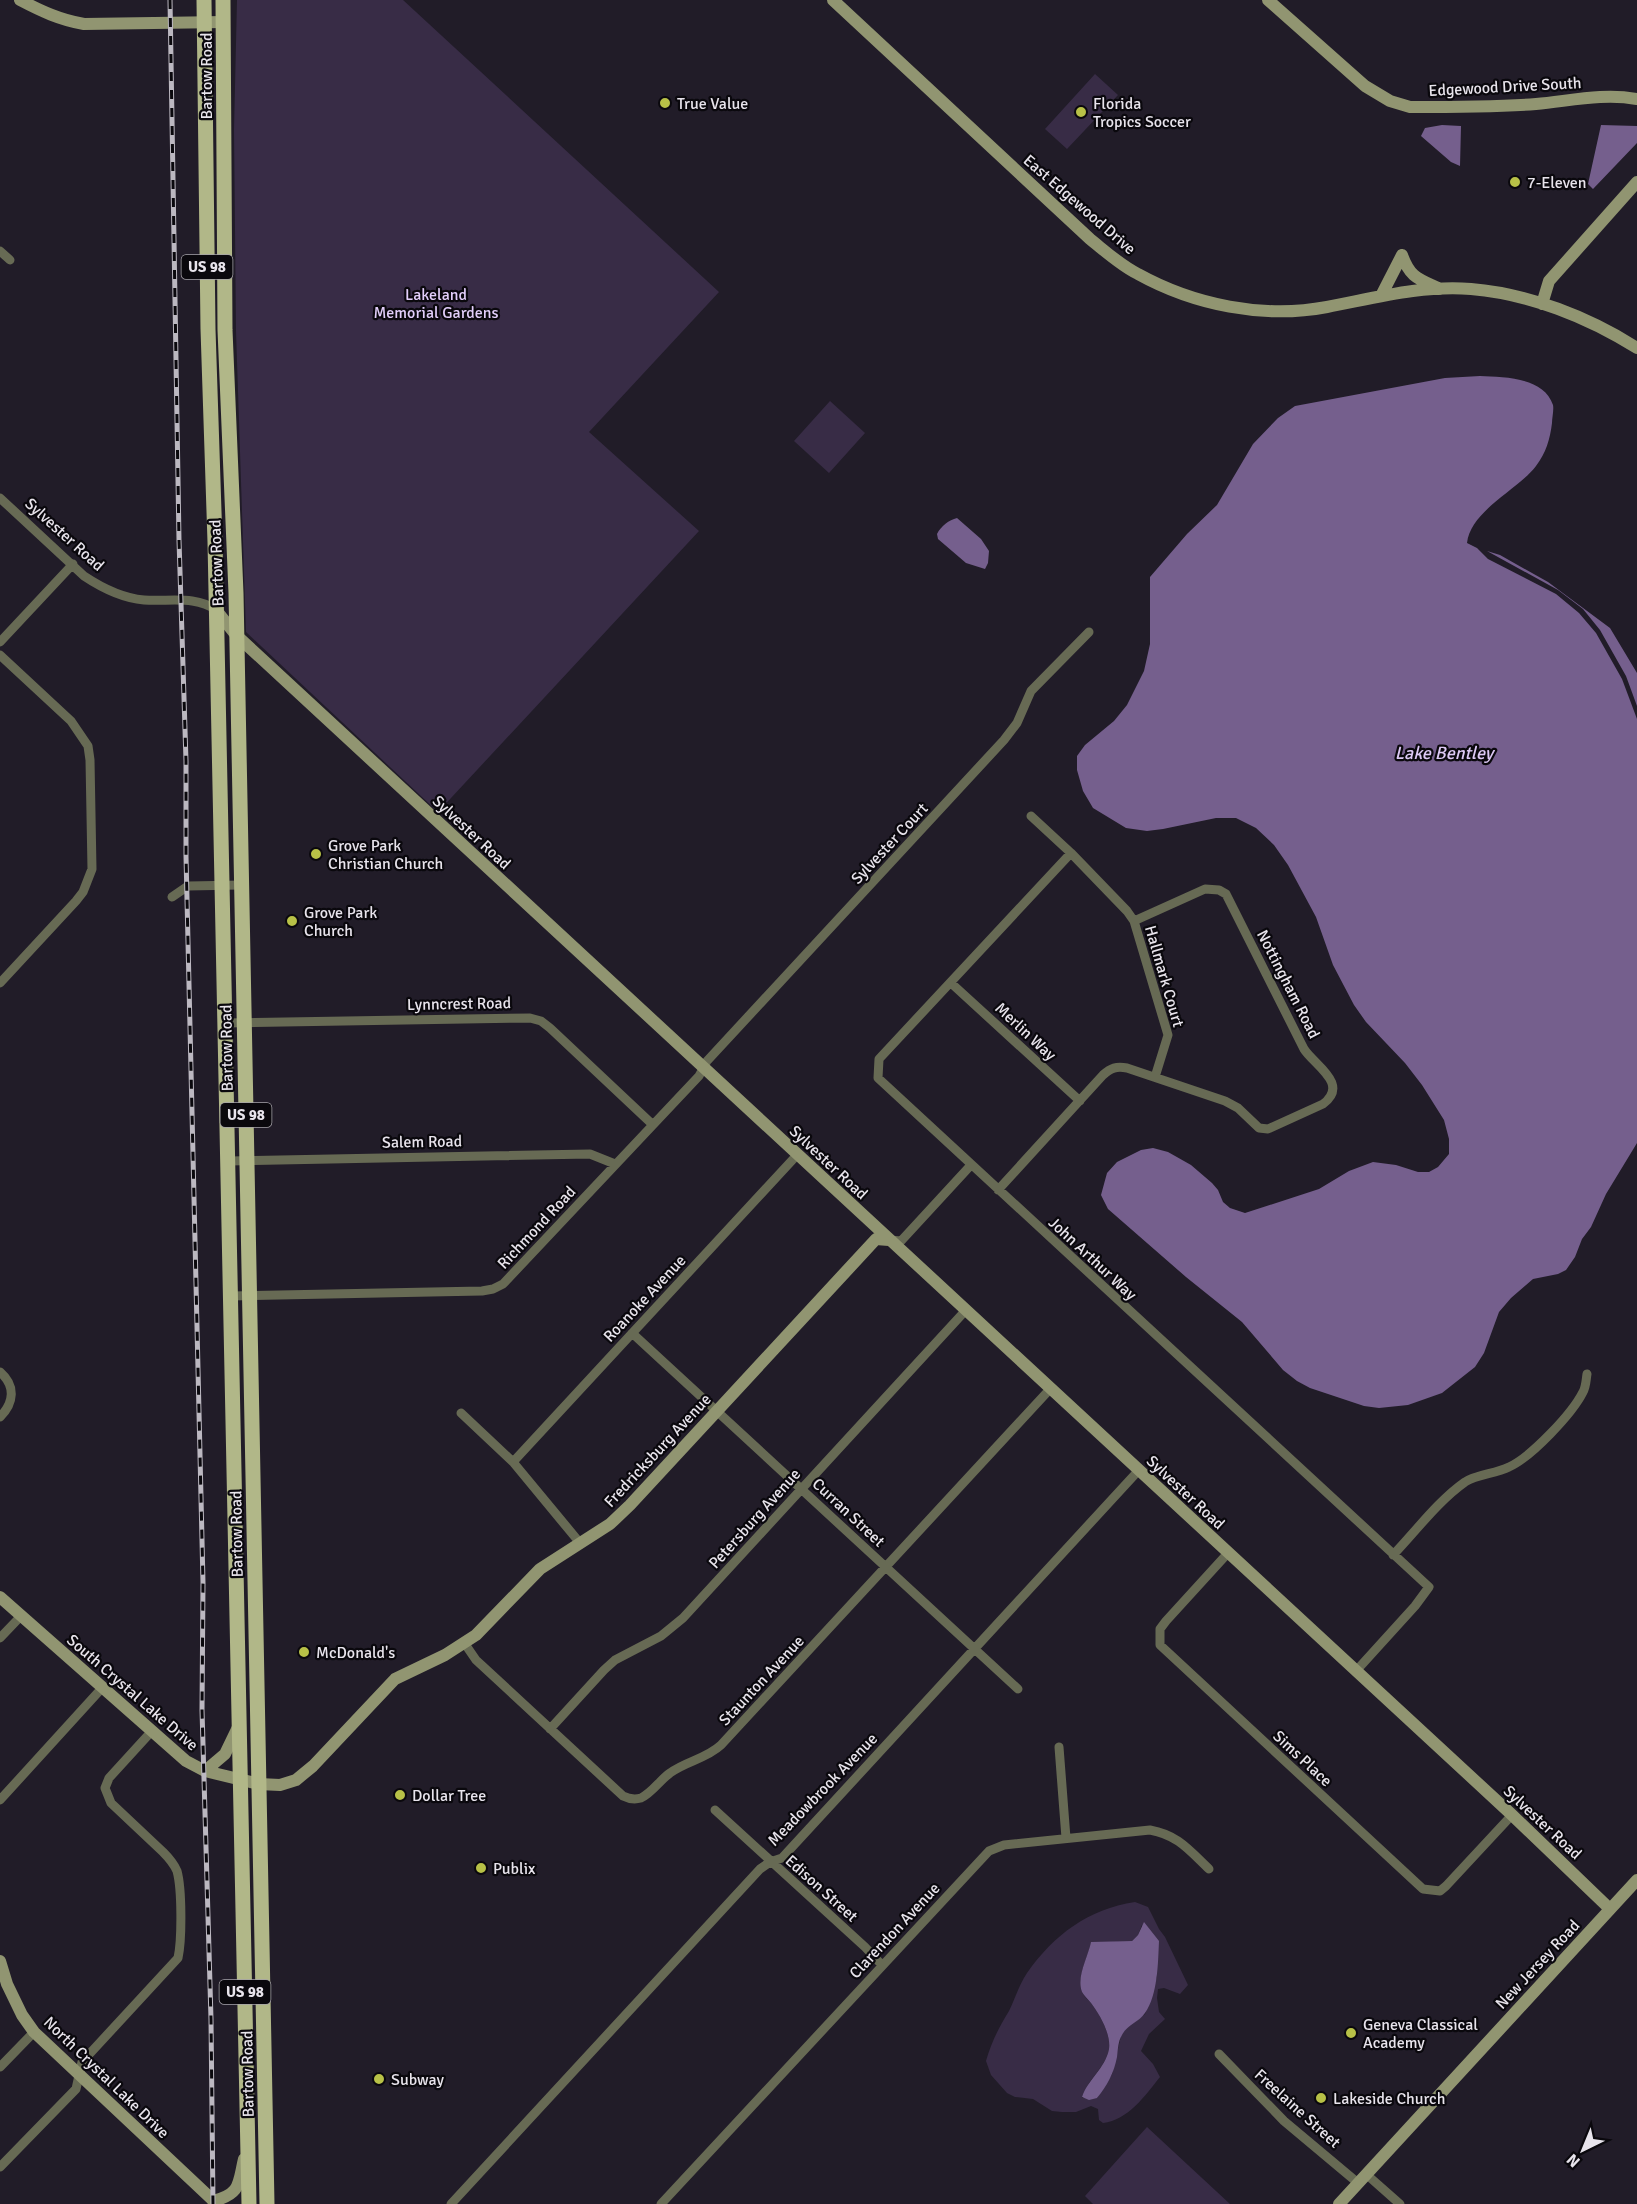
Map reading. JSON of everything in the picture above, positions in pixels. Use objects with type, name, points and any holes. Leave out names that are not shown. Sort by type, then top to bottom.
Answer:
[{"type":"main road","name":"Bartow Road","points":[[204,0],[208,329],[216,610],[249,2204]]},
{"type":"main road","name":"Bartow Road","points":[[223,0],[225,319],[236,636],[267,2204]]},
{"type":"main road","points":[[243,1900],[249,1909],[251,1919],[254,1957],[263,1970]]},
{"type":"street","points":[[20,0],[50,15],[84,24],[224,22]]},
{"type":"street","name":"East Edgewood Drive","points":[[833,0],[1090,239],[1136,273],[1190,297],[1258,310],[1292,311],[1381,296],[1441,289],[1470,289],[1542,303],[1613,333],[1637,348]]},
{"type":"street","name":"Edgewood Drive South","points":[[1268,0],[1365,86],[1390,101],[1410,106],[1536,104],[1569,99],[1620,96],[1637,99]]},
{"type":"street","points":[[1542,303],[1549,281],[1637,182]]},
{"type":"street","points":[[0,251],[10,260]]},
{"type":"street","points":[[1381,296],[1402,255],[1407,268],[1415,277],[1441,289]]},
{"type":"street","name":"Sylvester Road","points":[[0,498],[84,576],[113,593],[144,600],[198,601],[207,603],[216,610],[236,636],[1512,1815],[1610,1909]]},
{"type":"street","points":[[0,642],[73,564]]},
{"type":"street","name":"Sylvester Court","points":[[703,1068],[1004,740],[1017,723],[1031,691],[1089,632]]},
{"type":"street","points":[[0,655],[71,721],[88,746],[92,869],[83,892],[76,902],[0,983]]},
{"type":"street","name":"Hallmark Court","points":[[1031,816],[1071,853],[1134,921],[1168,1035],[1155,1077]]},
{"type":"street","name":"John Arthur Way","points":[[1071,853],[879,1059],[878,1078],[1429,1587],[1356,1671]]},
{"type":"street","points":[[172,897],[188,886],[241,885]]},
{"type":"street","name":"Nottingham Road","points":[[998,1190],[1080,1101],[1111,1069],[1118,1066],[1225,1101],[1238,1108],[1259,1128],[1268,1129],[1330,1099],[1333,1090],[1332,1082],[1304,1049],[1226,894],[1219,890],[1205,890],[1134,921]]},
{"type":"street","name":"Merlin Way","points":[[951,983],[1080,1101]]},
{"type":"street","name":"Lynncrest Road","points":[[225,1023],[530,1018],[541,1021],[550,1028],[652,1124]]},
{"type":"street","name":"Richmond Road","points":[[231,1296],[493,1289],[503,1284],[515,1273],[699,1076],[703,1068]]},
{"type":"street","name":"Salem Road","points":[[228,1161],[590,1154],[615,1164]]},
{"type":"street","name":"Roanoke Avenue","points":[[513,1462],[797,1155]]},
{"type":"street","points":[[889,1240],[900,1241],[971,1165]]},
{"type":"street","name":"Fredricksburg Avenue","points":[[259,1784],[280,1785],[304,1775],[395,1679],[465,1644],[540,1569],[610,1524],[630,1506],[876,1239],[889,1240]]},
{"type":"street","name":"Petersburg Avenue","points":[[550,1729],[609,1665],[673,1628],[966,1310]]},
{"type":"street","name":"Curran Street","points":[[632,1334],[1018,1689]]},
{"type":"street","points":[[0,1372],[10,1383],[12,1393],[9,1406],[0,1417]]},
{"type":"street","points":[[1394,1555],[1455,1490],[1467,1481],[1506,1468],[1529,1454],[1576,1404],[1585,1390],[1587,1374]]},
{"type":"street","name":"Staunton Avenue","points":[[465,1644],[476,1660],[622,1796],[638,1799],[646,1795],[673,1770],[704,1758],[721,1745],[1051,1388]]},
{"type":"street","points":[[461,1413],[513,1462],[579,1543]]},
{"type":"street","name":"Meadowbrook Avenue","points":[[451,2204],[760,1869],[782,1858],[1139,1470]]},
{"type":"street","name":"Sims Place","points":[[1228,1553],[1160,1629],[1160,1645],[1346,1818],[1423,1889],[1440,1891],[1512,1815]]},
{"type":"street","name":"South Crystal Lake Drive","points":[[0,1597],[186,1761],[205,1771],[259,1784]]},
{"type":"street","points":[[0,1638],[21,1616]]},
{"type":"street","points":[[0,1800],[102,1688]]},
{"type":"street","points":[[205,1771],[225,1754],[239,1725]]},
{"type":"street","points":[[0,2168],[76,2089],[81,2075],[82,2062],[178,1958],[177,1871],[163,1852],[111,1803],[106,1796],[105,1788],[109,1778],[151,1732]]},
{"type":"street","points":[[1059,1747],[1066,1838]]},
{"type":"street","name":"Edison Street","points":[[715,1810],[882,1965]]},
{"type":"street","name":"Clarendon Avenue","points":[[661,2204],[988,1851],[1004,1845],[1150,1830],[1179,1840],[1209,1869]]},
{"type":"street","name":"New Jersey Road","points":[[1339,2204],[1637,1880]]},
{"type":"street","name":"North Crystal Lake Drive","points":[[0,1961],[22,2015],[34,2032],[215,2202]]},
{"type":"street","points":[[0,2067],[34,2032]]},
{"type":"street","name":"Freelaine Street","points":[[1219,2054],[1284,2121],[1400,2204]]},
{"type":"street","points":[[215,2202],[236,2191],[248,2144]]},
{"type":"green space","name":"Lakeland Memorial Gardens","points":[[237,0],[403,0],[719,292],[589,432],[699,531],[438,812],[246,632],[236,331],[234,130]]},
{"type":"green space","name":"Florida Tropics Soccer","points":[[1095,74],[1118,95],[1067,149],[1045,129]]},
{"type":"green space","points":[[830,401],[865,433],[829,473],[794,441]]},
{"type":"green space","points":[[1135,1902],[1148,1907],[1188,1985],[1180,1994],[1164,1988],[1158,1989],[1159,2012],[1165,2019],[1149,2034],[1141,2051],[1153,2064],[1160,2077],[1128,2112],[1103,2123],[1099,2120],[1098,2109],[1091,2106],[1076,2112],[1052,2111],[1033,2099],[1015,2097],[1007,2093],[991,2075],[986,2061],[1022,1982],[1037,1959],[1074,1926],[1102,1911]],"holes":[[[1142,1925],[1157,1977],[1145,2014],[1126,2028],[1121,2036],[1112,2074],[1097,2098],[1082,2098],[1084,2091],[1104,2062],[1109,2049],[1104,2025],[1083,1993],[1081,1986],[1081,1974],[1091,1943],[1132,1941],[1138,1935]]]},
{"type":"green space","points":[[1147,2127],[1230,2204],[1093,2204],[1085,2196]]},
{"type":"water","points":[[1442,125],[1461,126],[1460,166],[1451,162],[1421,136],[1425,128]]},
{"type":"water","points":[[1601,125],[1637,126],[1637,143],[1593,189],[1588,184]]},
{"type":"water","name":"Lake Bentley","points":[[1480,376],[1511,378],[1532,384],[1548,396],[1553,405],[1553,412],[1549,440],[1536,466],[1477,520],[1470,531],[1467,543],[1477,548],[1488,559],[1556,594],[1579,613],[1596,633],[1622,679],[1637,719],[1637,1143],[1606,1194],[1591,1227],[1566,1270],[1533,1279],[1511,1298],[1499,1312],[1484,1353],[1475,1367],[1442,1393],[1408,1405],[1379,1408],[1364,1406],[1310,1388],[1297,1381],[1283,1370],[1242,1322],[1108,1209],[1101,1195],[1107,1173],[1117,1162],[1141,1150],[1153,1148],[1168,1152],[1191,1165],[1212,1183],[1223,1202],[1230,1208],[1245,1213],[1319,1189],[1349,1171],[1373,1162],[1396,1165],[1418,1172],[1429,1172],[1438,1167],[1449,1154],[1449,1139],[1444,1120],[1405,1063],[1366,1022],[1354,1005],[1333,965],[1316,917],[1288,865],[1274,845],[1256,828],[1236,818],[1216,818],[1147,831],[1126,828],[1093,808],[1083,791],[1077,770],[1077,756],[1085,745],[1114,721],[1127,705],[1144,671],[1150,644],[1150,577],[1187,534],[1217,505],[1253,444],[1278,418],[1295,406],[1445,378]]},
{"type":"water","points":[[957,518],[981,539],[989,551],[985,569],[966,563],[938,539],[937,534],[941,528]]},
{"type":"water","points":[[1487,551],[1500,555],[1548,582],[1610,628],[1637,673],[1637,706],[1626,676],[1600,630],[1583,609],[1558,590]]},
{"type":"water","points":[[1144,1922],[1159,1941],[1153,1997],[1145,2013],[1121,2037],[1116,2063],[1107,2084],[1097,2098],[1089,2100],[1082,2097],[1107,2056],[1109,2043],[1107,2031],[1101,2019],[1082,1992],[1080,1980],[1083,1967],[1091,1942],[1132,1941],[1138,1935]]},
{"type":"railway","points":[[170,0],[179,540],[186,761],[186,856],[203,1583],[202,1710],[211,2019],[213,2204]]},
{"type":"place","name":"True Value","points":[[665,103]]},
{"type":"place","name":"Florida Tropics Soccer","points":[[1081,112]]},
{"type":"place","name":"7-Eleven","points":[[1515,182]]},
{"type":"place","name":"Grove Park Christian Church","points":[[316,854]]},
{"type":"place","name":"Grove Park Church","points":[[292,921]]},
{"type":"place","name":"McDonald's","points":[[304,1652]]},
{"type":"place","name":"Dollar Tree","points":[[400,1795]]},
{"type":"place","name":"Publix","points":[[481,1868]]},
{"type":"place","name":"Geneva Classical Academy","points":[[1351,2033]]},
{"type":"place","name":"Subway","points":[[379,2079]]},
{"type":"place","name":"Lakeside Church","points":[[1321,2098]]}]
